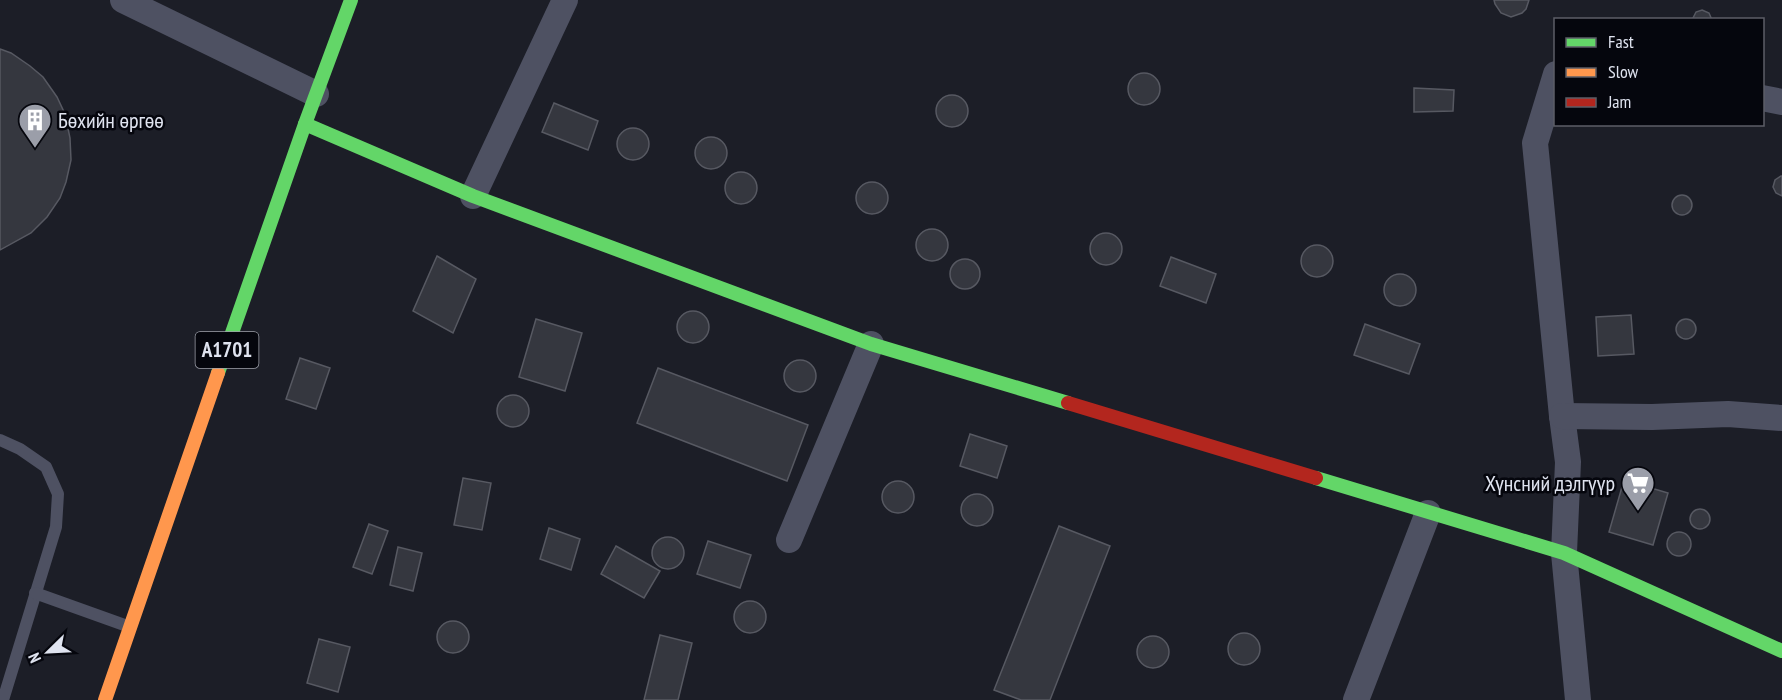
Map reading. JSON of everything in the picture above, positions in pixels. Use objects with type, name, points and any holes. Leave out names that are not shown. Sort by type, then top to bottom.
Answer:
[{"type":"street","points":[[123,0],[316,94]]},
{"type":"street","name":"A1701","points":[[105,700],[305,124],[351,0]]},
{"type":"street","points":[[473,196],[566,0]]},
{"type":"street","points":[[1554,80],[1534,143],[1568,462],[1564,553],[1578,700]]},
{"type":"street","points":[[1764,99],[1782,102]]},
{"type":"street","points":[[305,124],[473,196],[871,344],[1564,553],[1782,651]]},
{"type":"street","points":[[789,540],[871,344]]},
{"type":"street","points":[[1562,416],[1652,417],[1728,414],[1782,418]]},
{"type":"street","points":[[1356,700],[1428,513]]},
{"type":"lane","points":[[0,440],[20,449],[46,467],[58,494],[56,527],[3,700]]},
{"type":"lane","points":[[35,593],[131,627]]},
{"type":"building","points":[[1494,0],[1529,0],[1522,13],[1511,17],[1501,13]]},
{"type":"building","points":[[1702,10],[1709,13],[1711,18],[1693,18],[1696,12]]},
{"type":"building","name":"Бөхийн өргөө","points":[[0,49],[11,53],[30,66],[43,77],[57,97],[65,114],[70,138],[71,160],[60,198],[47,217],[31,233],[0,250]]},
{"type":"building","points":[[1144,73],[1155,78],[1160,89],[1155,100],[1144,105],[1133,100],[1128,89],[1133,78]]},
{"type":"building","points":[[1414,88],[1454,90],[1453,111],[1414,112]]},
{"type":"building","points":[[952,95],[963,100],[968,111],[963,122],[952,127],[941,122],[936,111],[941,100]]},
{"type":"building","points":[[554,103],[598,121],[588,150],[542,132]]},
{"type":"building","points":[[633,128],[644,133],[649,144],[644,155],[633,160],[622,155],[617,144],[622,133]]},
{"type":"building","points":[[711,137],[722,142],[727,153],[722,164],[711,169],[700,164],[695,153],[700,142]]},
{"type":"building","points":[[741,172],[752,177],[757,188],[752,199],[741,204],[730,199],[725,188],[730,177]]},
{"type":"building","points":[[1781,176],[1782,196],[1776,193],[1773,187],[1775,180]]},
{"type":"building","points":[[872,182],[883,187],[888,198],[883,209],[872,214],[861,209],[856,198],[861,187]]},
{"type":"building","points":[[1678,195],[1686,195],[1692,201],[1692,209],[1686,215],[1678,215],[1672,209],[1672,201]]},
{"type":"building","points":[[932,229],[943,234],[948,245],[943,256],[932,261],[921,256],[916,245],[921,234]]},
{"type":"building","points":[[1106,233],[1117,238],[1122,249],[1117,260],[1106,265],[1095,260],[1090,249],[1095,238]]},
{"type":"building","points":[[1317,245],[1328,250],[1333,261],[1328,272],[1317,277],[1306,272],[1301,261],[1306,250]]},
{"type":"building","points":[[437,256],[476,279],[453,333],[413,311]]},
{"type":"building","points":[[1171,257],[1216,274],[1206,303],[1160,286]]},
{"type":"building","points":[[965,259],[975,264],[980,274],[975,284],[965,289],[955,284],[950,274],[955,264]]},
{"type":"building","points":[[1400,274],[1411,279],[1416,290],[1411,301],[1400,306],[1389,301],[1384,290],[1389,279]]},
{"type":"building","points":[[693,311],[704,316],[709,327],[704,338],[693,343],[682,338],[677,327],[682,316]]},
{"type":"building","points":[[1631,315],[1634,354],[1598,356],[1596,317]]},
{"type":"building","points":[[536,319],[582,333],[565,391],[519,377]]},
{"type":"building","points":[[1682,319],[1690,319],[1696,325],[1696,333],[1690,339],[1682,339],[1676,333],[1676,325]]},
{"type":"building","points":[[1365,324],[1420,344],[1409,374],[1354,355]]},
{"type":"building","points":[[300,358],[330,368],[316,409],[286,399]]},
{"type":"building","points":[[800,360],[811,365],[816,376],[811,387],[800,392],[789,387],[784,376],[789,365]]},
{"type":"building","points":[[658,368],[808,425],[787,481],[637,423]]},
{"type":"building","points":[[513,395],[524,400],[529,411],[524,422],[513,427],[502,422],[497,411],[502,400]]},
{"type":"building","points":[[970,434],[1007,446],[997,478],[960,466]]},
{"type":"building","points":[[463,478],[491,483],[482,530],[454,525]]},
{"type":"building","name":"Хүнсний дэлгүүр","points":[[1624,480],[1668,493],[1653,545],[1609,532]]},
{"type":"building","points":[[898,481],[909,486],[914,497],[909,508],[898,513],[887,508],[882,497],[887,486]]},
{"type":"building","points":[[977,494],[989,498],[993,510],[989,522],[977,526],[965,522],[961,510],[965,498]]},
{"type":"building","points":[[1696,509],[1704,509],[1710,515],[1710,523],[1704,529],[1696,529],[1690,523],[1690,515]]},
{"type":"building","points":[[369,524],[388,531],[372,574],[353,567]]},
{"type":"building","points":[[1059,526],[1110,546],[1050,700],[1021,700],[994,690]]},
{"type":"building","points":[[549,528],[580,539],[571,570],[540,559]]},
{"type":"building","points":[[1679,532],[1684,533],[1690,539],[1690,549],[1684,555],[1679,556],[1674,555],[1668,549],[1667,544],[1668,539],[1674,533]]},
{"type":"building","points":[[668,537],[679,542],[684,553],[679,564],[668,569],[657,564],[652,553],[657,542]]},
{"type":"building","points":[[708,541],[751,555],[740,588],[697,574]]},
{"type":"building","points":[[616,546],[660,571],[644,598],[601,574]]},
{"type":"building","points":[[398,547],[422,553],[413,591],[390,585]]},
{"type":"building","points":[[750,601],[761,606],[766,617],[761,628],[750,633],[739,628],[734,617],[739,606]]},
{"type":"building","points":[[453,621],[464,626],[469,637],[464,648],[453,653],[442,648],[437,637],[442,626]]},
{"type":"building","points":[[1244,633],[1255,638],[1260,649],[1255,660],[1244,665],[1233,660],[1228,649],[1233,638]]},
{"type":"building","points":[[660,635],[692,643],[678,700],[644,700]]},
{"type":"building","points":[[1153,636],[1164,641],[1169,652],[1164,663],[1153,668],[1142,663],[1137,652],[1142,641]]},
{"type":"building","points":[[319,639],[350,647],[338,692],[307,683]]},
{"type":"traffic: fast","points":[[218,373],[351,0]]},
{"type":"traffic: fast","points":[[305,124],[473,196],[871,344],[1068,403]]},
{"type":"traffic: fast","points":[[1316,478],[1564,553],[1782,651]]},
{"type":"traffic: slow","points":[[105,700],[218,373]]},
{"type":"traffic: jam","points":[[1068,403],[1316,478]]},
{"type":"place","name":"Бөхийн өргөө","points":[[35,149]]},
{"type":"place","name":"Хүнсний дэлгүүр","points":[[1638,512]]}]
